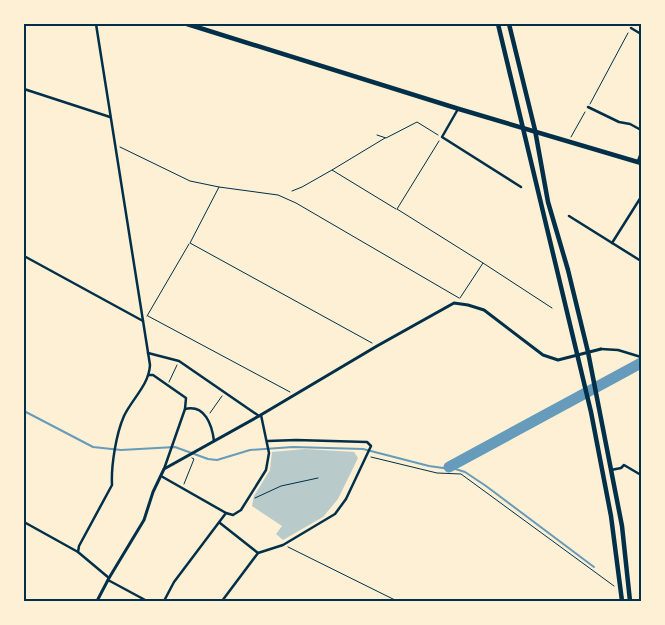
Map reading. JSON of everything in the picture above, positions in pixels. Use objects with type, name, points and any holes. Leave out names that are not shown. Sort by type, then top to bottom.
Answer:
[{"type":"main road","points":[[187,24],[639,163]]},
{"type":"main road","points":[[498,24],[572,326],[610,516],[622,601]]},
{"type":"main road","points":[[509,24],[534,130],[548,202],[563,251],[588,352],[622,526],[630,601]]},
{"type":"street","points":[[78,552],[79,546],[112,486],[115,453],[123,417],[149,375],[148,353],[96,24]]},
{"type":"street","points":[[631,28],[641,34]]},
{"type":"street","points":[[24,89],[111,118]]},
{"type":"street","points":[[588,107],[641,130]]},
{"type":"street","points":[[459,109],[442,137],[521,187]]},
{"type":"street","points":[[639,163],[641,153]]},
{"type":"street","points":[[612,243],[641,197]]},
{"type":"street","points":[[569,216],[641,261]]},
{"type":"street","points":[[24,256],[143,321]]},
{"type":"street","points":[[164,469],[260,416],[377,346],[454,303],[484,310],[543,355],[558,360],[601,349],[618,350],[641,357]]},
{"type":"street","points":[[148,353],[179,361],[260,416],[269,453],[266,470],[241,510],[233,515],[226,513],[160,476]]},
{"type":"street","points":[[97,601],[108,579],[144,520],[185,409],[186,398],[153,375],[149,375]]},
{"type":"street","points":[[185,409],[202,412],[207,417],[212,428],[214,441]]},
{"type":"street","points":[[222,601],[258,552],[283,545],[335,514],[346,499],[371,446],[367,442],[296,440],[268,443]]},
{"type":"street","points":[[610,470],[624,466],[641,475]]},
{"type":"street","points":[[164,601],[174,582],[226,513]]},
{"type":"street","points":[[24,522],[78,552],[108,579],[147,601]]},
{"type":"street","points":[[219,522],[258,552]]},
{"type":"path","points":[[569,142],[631,28]]},
{"type":"path","points":[[292,190],[302,187],[417,122],[442,137],[397,209]]},
{"type":"path","points":[[377,135],[386,138]]},
{"type":"path","points":[[115,145],[190,181],[278,195],[296,203],[460,298],[468,305]]},
{"type":"path","points":[[332,170],[397,209],[552,308]]},
{"type":"path","points":[[143,321],[190,243],[219,187]]},
{"type":"path","points":[[190,243],[377,346]]},
{"type":"path","points":[[460,298],[483,263]]},
{"type":"path","points":[[147,316],[295,395]]},
{"type":"path","points":[[167,385],[179,361]]},
{"type":"path","points":[[207,417],[224,393]]},
{"type":"path","points":[[182,489],[194,459],[188,455]]},
{"type":"path","points":[[367,456],[437,473],[461,474],[602,579],[621,590]]},
{"type":"path","points":[[247,501],[281,486],[318,478]]},
{"type":"path","points":[[283,545],[397,601]]},
{"type":"shaded area","points":[[305,449],[354,452],[358,458],[338,499],[323,517],[283,540],[276,534],[282,526],[252,506],[254,496],[270,470],[272,452]]},
{"type":"waterway","points":[[449,467],[641,363]]},
{"type":"waterway","points":[[24,411],[93,447],[121,450],[175,447],[208,459],[217,460],[250,450],[293,447],[363,449],[429,466],[449,467],[465,472],[486,486],[594,567]]}]
